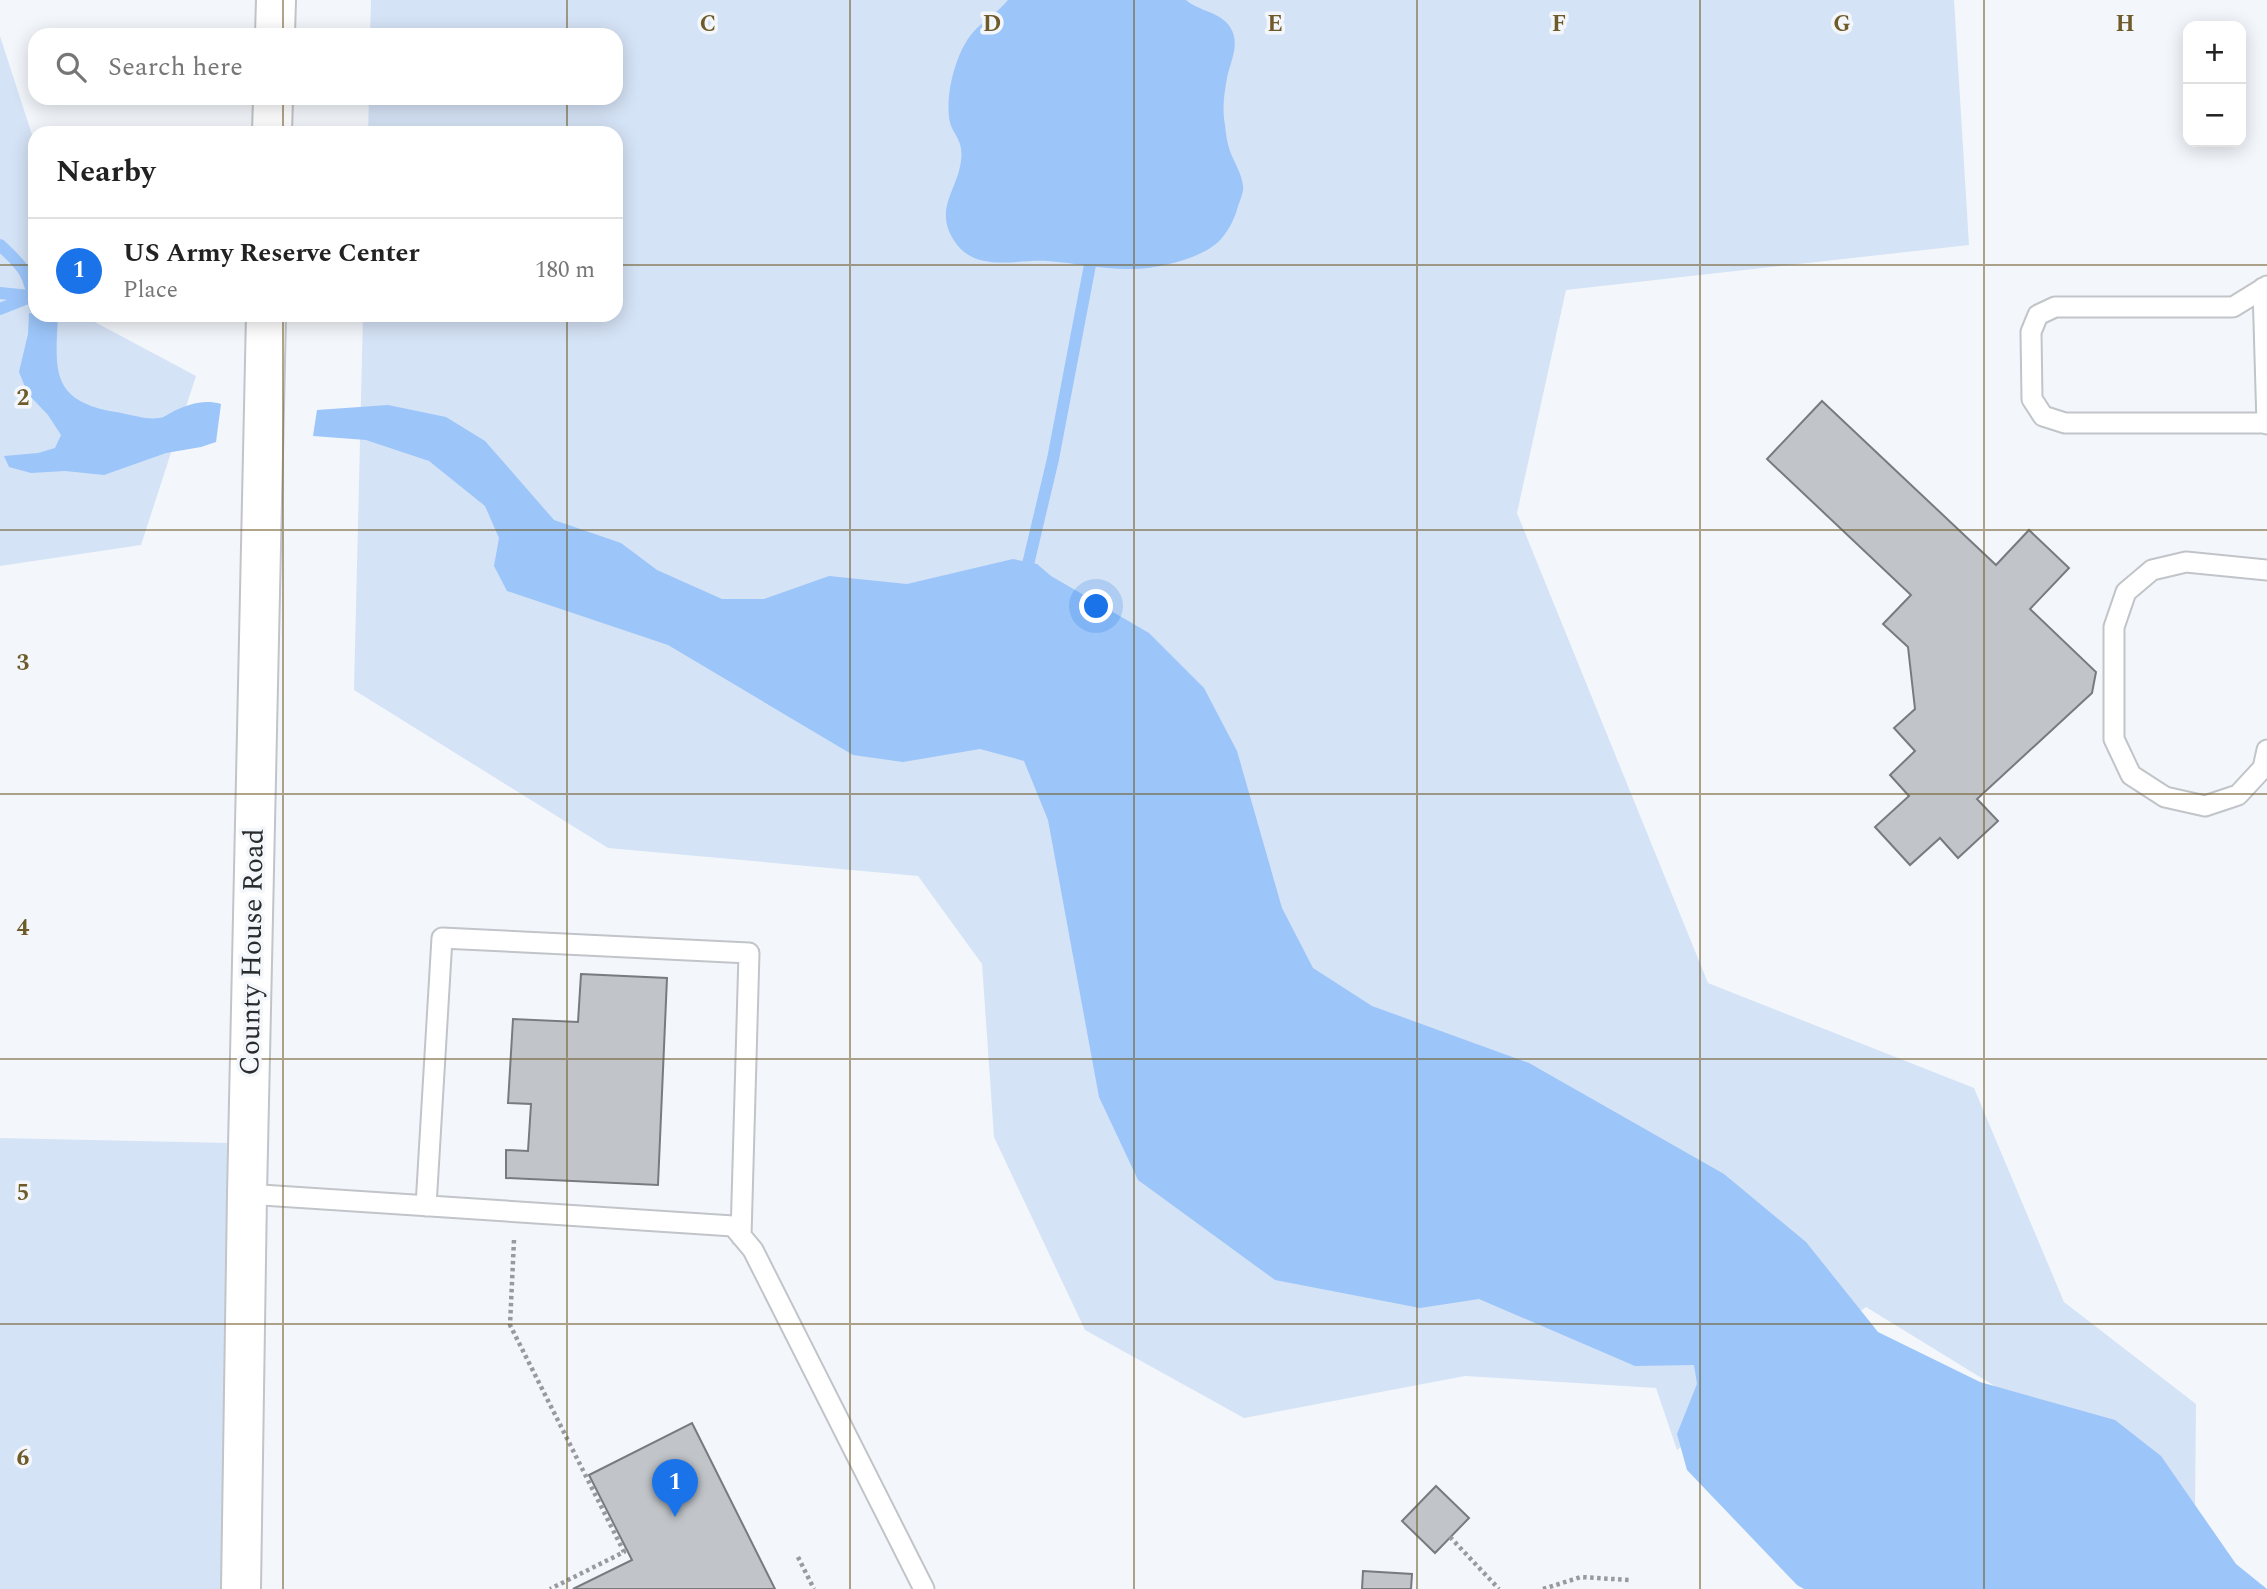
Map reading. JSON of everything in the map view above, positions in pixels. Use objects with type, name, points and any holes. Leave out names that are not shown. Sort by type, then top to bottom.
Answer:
[{"type":"street","points":[[275,28],[276,0]]},
{"type":"street","points":[[272,126],[273,105]]},
{"type":"street","name":"County House Road","points":[[241,1589],[266,322]]},
{"type":"lane","points":[[2265,287],[2267,424],[2065,424],[2043,416],[2032,399],[2031,332],[2038,315],[2055,307],[2233,307],[2265,287]]},
{"type":"lane","points":[[2267,569],[2186,562],[2152,570],[2126,592],[2113,627],[2114,739],[2131,775],[2165,797],[2205,806],[2238,795],[2263,768],[2267,750]]},
{"type":"lane","points":[[426,1206],[442,938],[749,953],[741,1236]]},
{"type":"lane","points":[[247,1194],[733,1226],[753,1250],[924,1589]]},
{"type":"path","points":[[515,1211],[510,1325],[624,1552],[550,1589]]},
{"type":"path","points":[[1450,1537],[1499,1589]]},
{"type":"path","points":[[798,1557],[814,1589]]},
{"type":"path","points":[[1543,1589],[1581,1577],[1629,1580]]},
{"type":"shaded area","points":[[371,0],[1954,0],[1969,245],[1566,290],[1517,513],[1708,983],[1974,1088],[2064,1302],[2196,1404],[2195,1509],[1866,1307],[1677,1450],[1656,1388],[1465,1376],[1244,1418],[1085,1330],[994,1137],[982,964],[918,876],[608,848],[354,690],[363,322],[623,322],[623,126],[368,126],[369,105],[623,105],[623,28],[370,28]]},
{"type":"shaded area","points":[[0,36],[29,126],[28,322],[95,322],[196,376],[141,545],[0,566]]},
{"type":"shaded area","points":[[0,1138],[230,1143],[222,1589],[0,1589]]},
{"type":"water","points":[[1008,0],[1186,0],[1226,22],[1233,33],[1235,46],[1225,90],[1224,119],[1228,145],[1243,188],[1231,224],[1214,246],[1167,265],[1122,269],[1048,261],[988,262],[967,254],[958,246],[950,234],[946,212],[961,161],[961,147],[949,117],[951,82],[959,57],[970,36]]},
{"type":"water","points":[[29,322],[58,322],[57,353],[61,381],[68,392],[95,407],[137,417],[154,418],[197,403],[221,404],[216,442],[166,453],[104,475],[65,471],[31,473],[9,467],[4,456],[38,453],[55,448],[61,435],[48,415],[28,394],[19,372]]},
{"type":"water","points":[[388,405],[446,417],[485,441],[554,520],[621,543],[657,570],[722,599],[764,599],[829,576],[907,584],[1013,559],[1037,564],[1051,576],[1149,633],[1204,688],[1237,751],[1282,908],[1313,968],[1372,1006],[1529,1063],[1724,1174],[1806,1242],[1878,1332],[1980,1382],[2115,1420],[2161,1456],[2236,1564],[2267,1589],[1804,1589],[1797,1585],[1687,1470],[1677,1434],[1697,1384],[1694,1365],[1635,1366],[1479,1299],[1420,1308],[1275,1280],[1138,1180],[1099,1097],[1048,820],[1024,761],[980,749],[903,762],[853,755],[668,645],[507,591],[494,566],[499,538],[485,506],[429,461],[366,440],[313,436],[317,410]]},
{"type":"building","points":[[1822,401],[1996,565],[2029,530],[2069,568],[2030,609],[2096,672],[2092,693],[1977,799],[1998,821],[1958,858],[1940,838],[1910,865],[1875,827],[1909,796],[1890,775],[1915,751],[1894,728],[1915,709],[1908,647],[1883,624],[1911,595],[1767,459]]},
{"type":"building","points":[[581,974],[667,978],[658,1185],[506,1178],[506,1150],[528,1151],[531,1104],[508,1103],[513,1019],[578,1022]]},
{"type":"building","points":[[692,1423],[775,1589],[573,1589],[632,1560],[589,1475]]},
{"type":"building","points":[[1436,1486],[1469,1518],[1435,1553],[1402,1521]]},
{"type":"building","points":[[1363,1571],[1412,1574],[1411,1589],[1362,1589]]},
{"type":"waterway","points":[[0,245],[25,272],[28,280]]},
{"type":"waterway","points":[[1025,577],[1053,459],[1093,249]]},
{"type":"waterway","points":[[0,293],[28,296]]},
{"type":"waterway","points":[[0,309],[28,298]]},
{"type":"place","name":"US Army Reserve Center","points":[[675,1517]]}]
